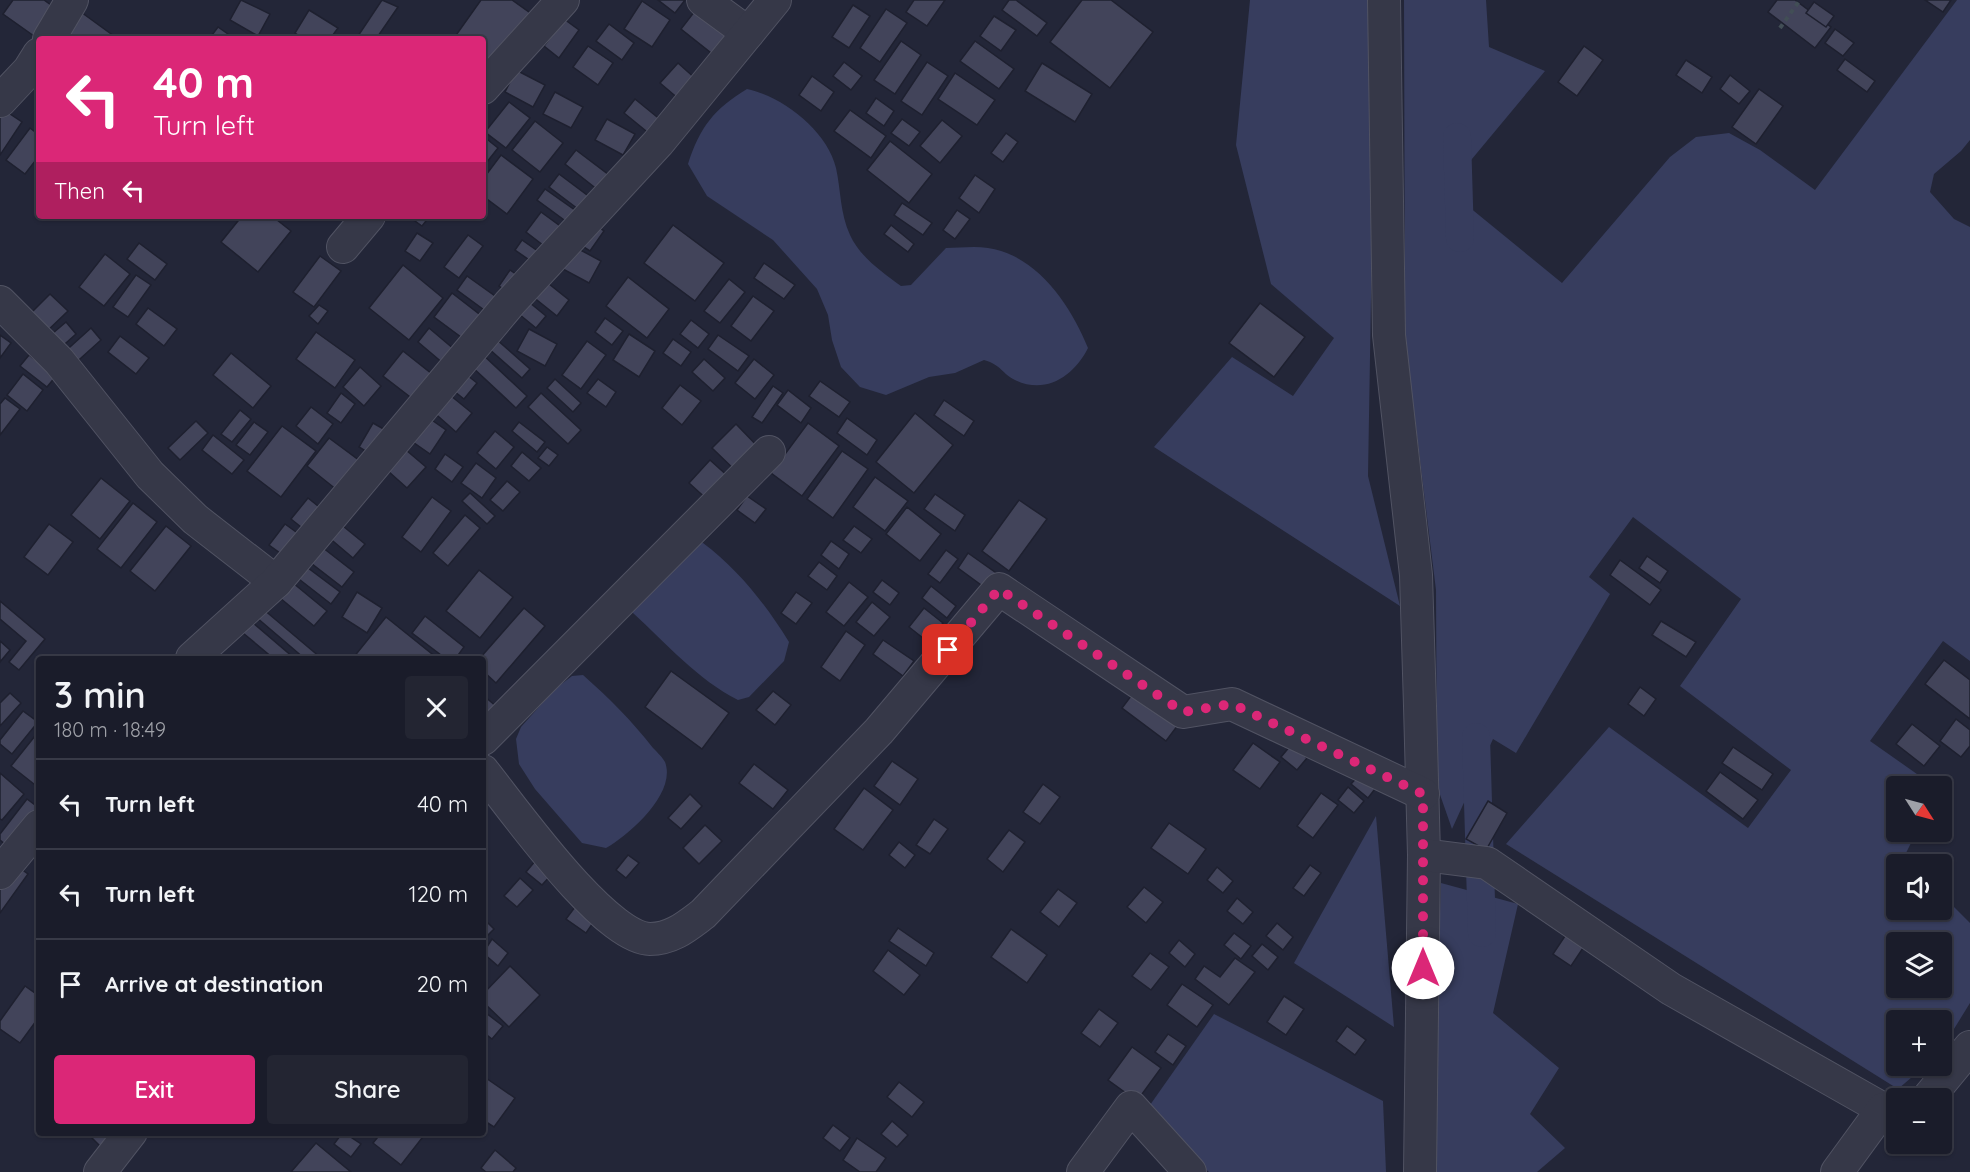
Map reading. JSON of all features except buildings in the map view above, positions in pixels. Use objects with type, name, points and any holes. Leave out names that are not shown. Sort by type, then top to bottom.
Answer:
[{"type":"street","points":[[51,36],[72,0]]},
{"type":"street","points":[[486,85],[563,0]]},
{"type":"street","points":[[703,0],[748,33]]},
{"type":"street","points":[[194,656],[276,582],[510,303],[658,143],[775,0]]},
{"type":"street","points":[[1384,0],[1389,334],[1416,575],[1423,794],[1420,1172]]},
{"type":"street","points":[[0,101],[29,70],[36,59]]},
{"type":"street","points":[[343,247],[366,219]]},
{"type":"street","points":[[0,302],[59,361],[165,489],[195,519],[276,582]]},
{"type":"street","points":[[486,735],[769,452]]},
{"type":"street","points":[[486,775],[538,841],[602,913],[629,931],[649,939],[674,935],[703,914],[879,731],[999,589],[1183,712],[1232,704],[1423,794]]},
{"type":"street","points":[[2,865],[36,829]]},
{"type":"street","points":[[1424,855],[1487,863],[1671,989],[1886,1106]]},
{"type":"street","points":[[1936,1088],[1970,1047]]},
{"type":"street","points":[[1083,1172],[1131,1107],[1190,1172]]},
{"type":"street","points":[[1837,1172],[1886,1112]]},
{"type":"street","points":[[100,1172],[128,1136]]},
{"type":"path","points":[[1780,28],[1800,0]]},
{"type":"water","points":[[1250,0],[1376,0],[1368,476],[1400,606],[1154,447],[1232,357],[1293,396],[1334,338],[1271,284],[1236,145]]},
{"type":"water","points":[[1404,0],[1486,0],[1489,47],[1545,71],[1447,189],[1562,283],[1670,157],[1696,137],[1729,133],[1760,150],[1815,190],[1957,0],[1970,0],[1970,140],[1961,151],[1934,174],[1930,192],[1954,219],[1970,227],[1970,661],[1943,641],[1870,741],[1920,776],[1886,776],[1886,842],[1912,842],[1907,854],[1886,854],[1886,920],[1952,920],[1952,905],[1970,923],[1970,1003],[1952,1032],[1952,1010],[1886,1010],[1886,1076],[1913,1076],[1896,1088],[1506,844],[1609,727],[1748,828],[1791,770],[1680,686],[1741,599],[1633,517],[1589,577],[1610,594],[1516,753],[1493,739],[1452,829],[1437,786],[1436,590],[1405,338]]},
{"type":"water","points":[[747,89],[761,93],[789,108],[814,129],[824,141],[836,168],[842,210],[850,235],[854,243],[879,270],[901,286],[911,285],[946,248],[983,247],[1006,253],[1037,272],[1062,300],[1072,316],[1088,348],[1075,367],[1058,380],[1038,385],[1015,380],[995,364],[984,360],[955,373],[929,377],[886,395],[860,387],[841,367],[832,340],[828,315],[817,289],[773,240],[707,196],[688,164],[703,129],[710,120],[735,96]]},
{"type":"water","points":[[703,543],[751,589],[789,642],[784,661],[749,697],[738,700],[696,672],[633,613],[635,600],[690,545]]},
{"type":"water","points":[[583,675],[637,728],[665,762],[667,774],[664,787],[649,812],[627,833],[606,848],[582,843],[535,789],[519,764],[516,739],[521,727],[555,689],[572,676]]},
{"type":"water","points":[[1376,816],[1394,1027],[1294,963]]},
{"type":"water","points":[[1441,883],[1518,904],[1493,1013],[1559,1068],[1530,1114],[1565,1148],[1537,1172],[1435,1172],[1434,1095]]},
{"type":"water","points":[[1214,1014],[1383,1101],[1386,1172],[1209,1172],[1143,1115]]},
{"type":"waterway","points":[[1457,137],[1460,238]]},
{"type":"waterway","points":[[1476,737],[1482,933]]},
{"type":"route","points":[[948,650],[999,589],[1183,712],[1232,704],[1423,794],[1423,968]]}]
